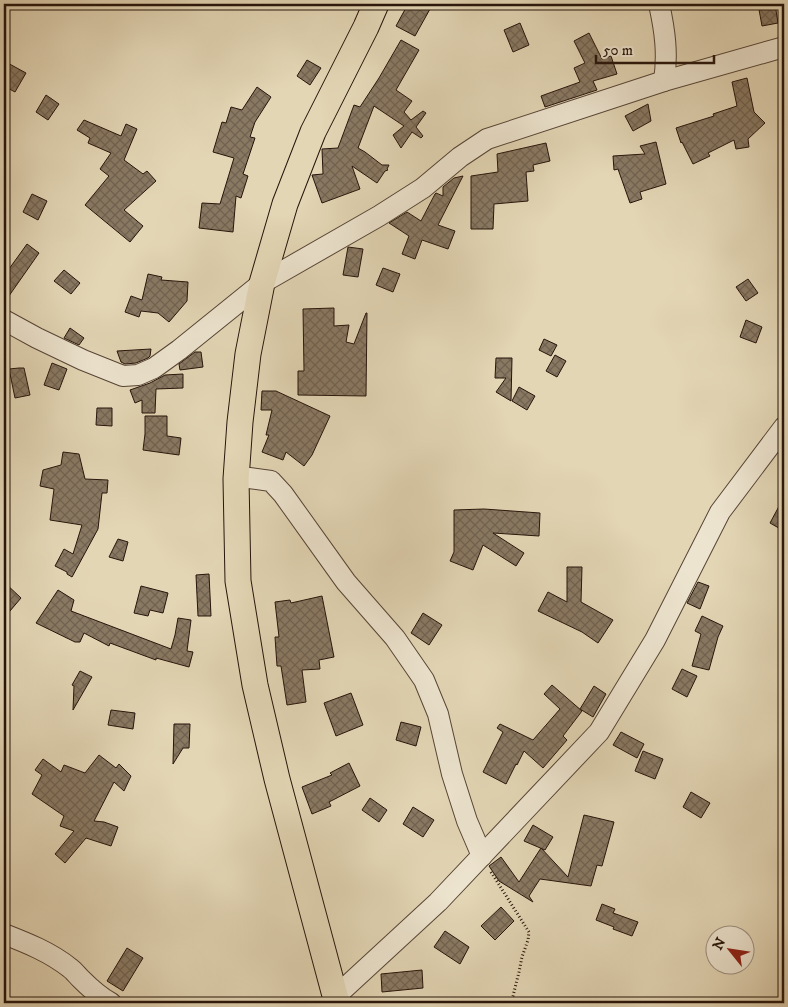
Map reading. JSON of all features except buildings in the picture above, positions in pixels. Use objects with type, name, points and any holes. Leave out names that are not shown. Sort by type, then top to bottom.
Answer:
[{"type":"main road","points":[[336,1000],[276,779],[254,685],[238,581],[236,479],[248,354],[262,283],[285,204],[313,132],[376,4]]},
{"type":"street","points":[[660,4],[665,31],[666,64],[664,81]]},
{"type":"street","points":[[4,320],[83,360],[123,376],[138,375],[154,368],[179,350],[262,283],[379,216],[423,188],[460,156],[487,139],[664,81],[784,47]]},
{"type":"street","points":[[336,1000],[438,902],[599,732],[655,640],[720,512],[784,427]]},
{"type":"street","points":[[236,479],[249,478],[271,481],[283,494],[346,582],[395,638],[424,680],[438,714],[452,774],[467,821],[482,856]]},
{"type":"street","points":[[4,934],[33,946],[61,961],[94,991],[111,1003]]},
{"type":"path","points":[[482,856],[500,888],[529,932],[520,972],[509,1003]]}]
